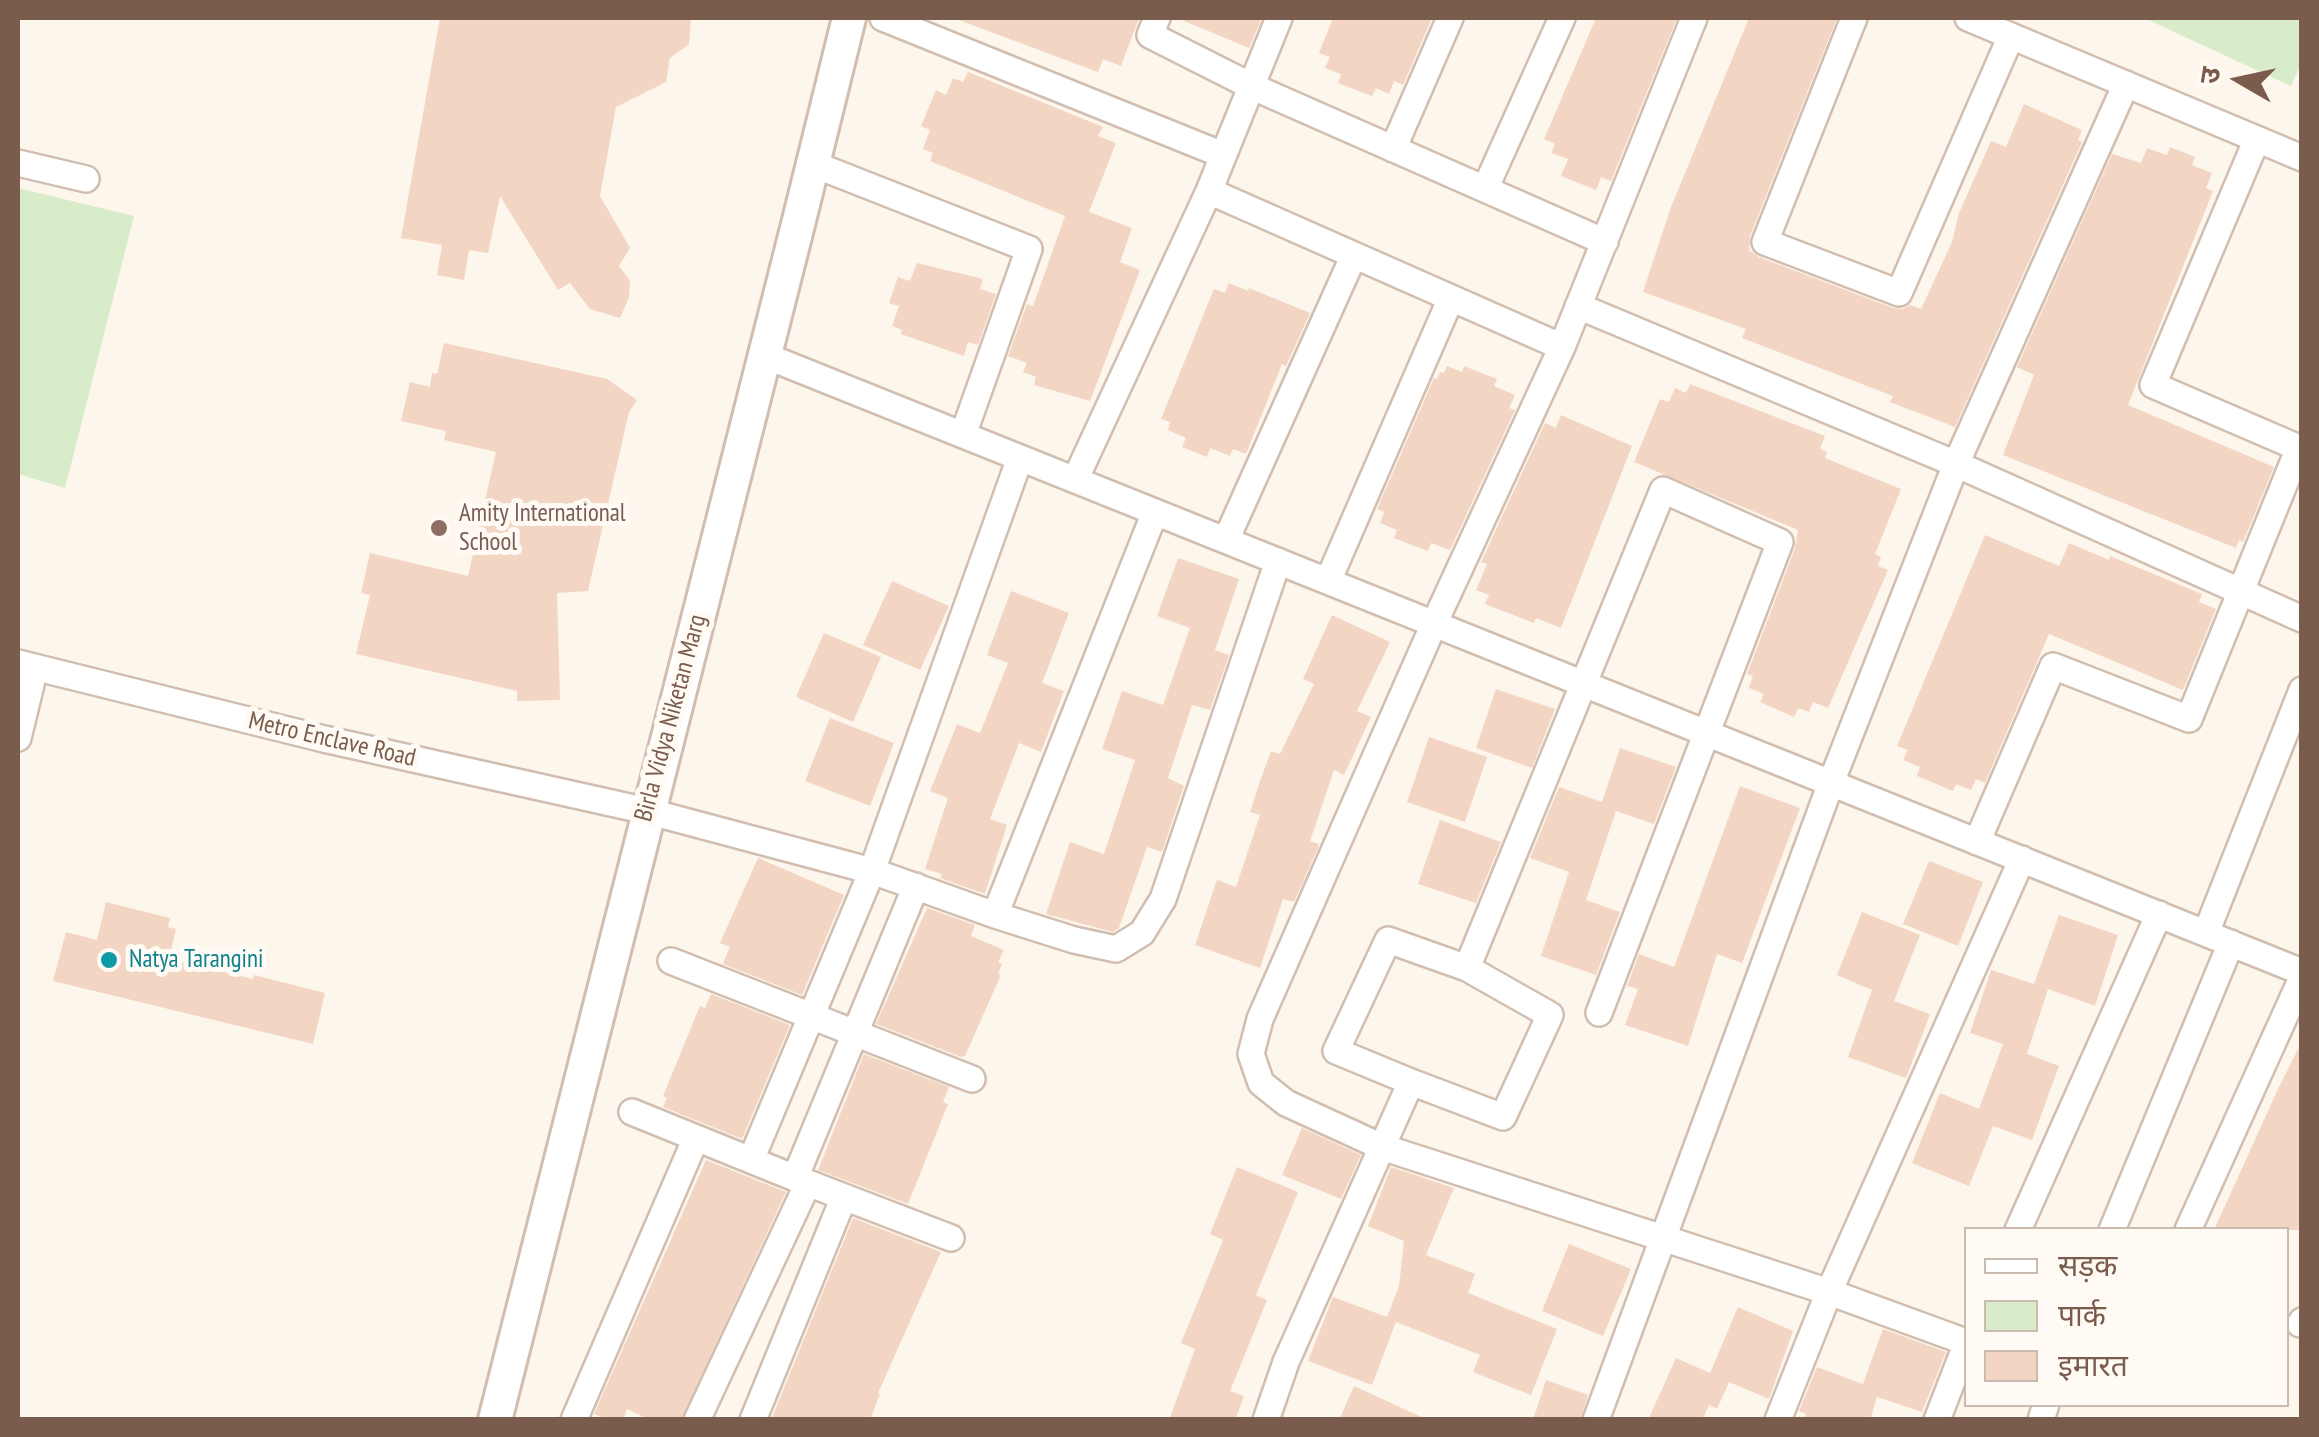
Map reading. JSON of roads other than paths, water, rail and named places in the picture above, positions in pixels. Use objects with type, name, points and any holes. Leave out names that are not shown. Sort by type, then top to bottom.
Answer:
[{"type":"street","name":"Birla Vidya Niketan Marg","points":[[494,1420],[849,18]]},
{"type":"street","points":[[883,18],[1223,156]]},
{"type":"street","points":[[1158,18],[1150,35],[1251,86],[1604,242]]},
{"type":"street","points":[[1075,480],[1209,191],[1279,18]]},
{"type":"street","points":[[1393,149],[1450,18]]},
{"type":"street","points":[[1485,189],[1562,18]]},
{"type":"street","points":[[1694,18],[1562,346],[1260,1019],[1251,1054],[1261,1083],[1286,1104],[1382,1147],[1829,1292],[1964,1342]]},
{"type":"street","points":[[1854,18],[1764,242],[1899,293],[2011,36]]},
{"type":"street","points":[[1968,18],[2302,158]]},
{"type":"street","points":[[1596,1420],[1831,783],[1956,464],[2126,84]]},
{"type":"street","points":[[1978,842],[2053,666],[2189,719],[2299,448],[2153,385],[2257,140]]},
{"type":"street","points":[[18,163],[86,180]]},
{"type":"street","points":[[813,164],[1029,248],[963,435]]},
{"type":"street","points":[[1209,191],[1562,346]]},
{"type":"street","points":[[1226,540],[1354,255]]},
{"type":"street","points":[[1328,581],[1450,298]]},
{"type":"street","points":[[1578,306],[1956,464],[2302,619]]},
{"type":"street","points":[[766,356],[2231,943],[2299,989],[2189,1227]]},
{"type":"street","points":[[751,1160],[872,871],[1020,458]]},
{"type":"street","points":[[1467,968],[1663,490],[1780,542],[1599,1013]]},
{"type":"street","points":[[996,914],[1155,512]]},
{"type":"street","name":"Metro Enclave Road","points":[[26,665],[324,739],[647,811],[872,871],[1074,940],[1116,949],[1142,934],[1163,899],[1278,561]]},
{"type":"street","points":[[18,738],[26,665]]},
{"type":"street","points":[[2206,933],[2302,690]]},
{"type":"street","points":[[1778,1420],[1829,1292],[2022,859]]},
{"type":"street","points":[[698,1420],[802,1180],[856,1031],[916,886]]},
{"type":"street","points":[[2019,1227],[2159,914]]},
{"type":"street","points":[[1388,940],[1467,968],[1550,1015],[1503,1117],[1336,1051],[1388,940]]},
{"type":"street","points":[[2113,1227],[2231,943]]},
{"type":"street","points":[[671,961],[972,1078]]},
{"type":"street","points":[[1266,1420],[1286,1362],[1412,1082]]},
{"type":"street","points":[[632,1112],[951,1238]]},
{"type":"street","points":[[574,1420],[696,1138]]},
{"type":"street","points":[[753,1420],[844,1196]]},
{"type":"street","points":[[1937,1420],[1964,1348]]},
{"type":"place","name":"Amity International School","points":[[439,528]]},
{"type":"place","name":"Natya Tarangini","points":[[109,960]]}]
